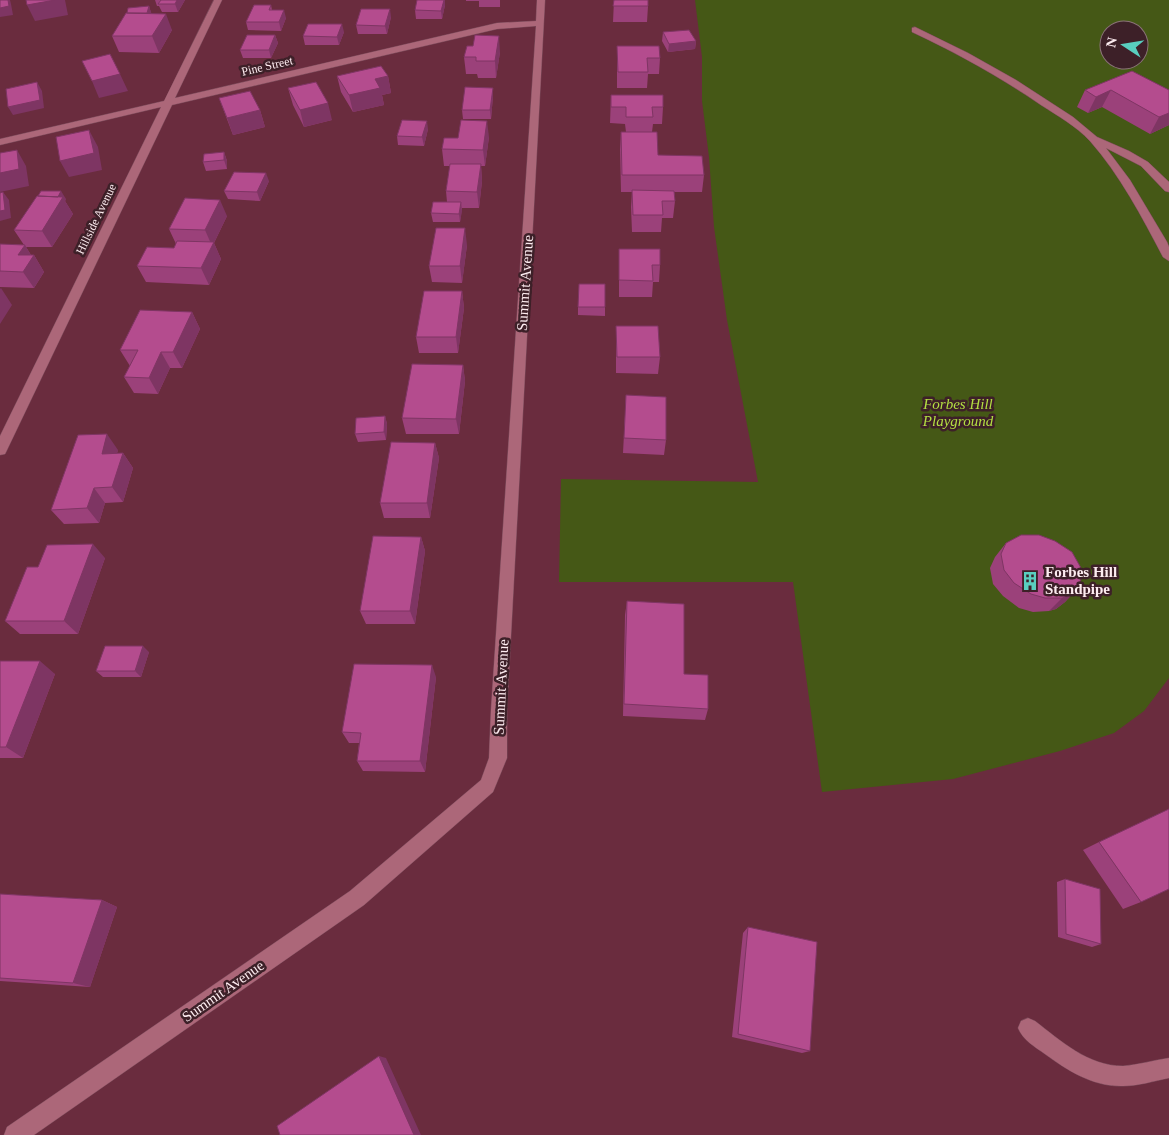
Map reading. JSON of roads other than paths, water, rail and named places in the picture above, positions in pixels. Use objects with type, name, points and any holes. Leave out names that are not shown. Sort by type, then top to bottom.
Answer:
[{"type":"street","name":"Hillside Avenue","points":[[0,450],[218,0]]},
{"type":"street","name":"Summit Avenue","points":[[15,1135],[357,898],[487,786],[498,758],[499,701],[541,0]]},
{"type":"street","name":"Pine Street","points":[[0,142],[497,26],[540,23]]},
{"type":"street","points":[[915,30],[976,60],[1026,90],[1076,123],[1093,138],[1142,210],[1169,257]]},
{"type":"street","points":[[1093,138],[1128,152],[1146,164],[1156,172],[1169,189]]},
{"type":"street","points":[[1028,1028],[1090,1072],[1123,1076],[1169,1068]]},
{"type":"place","name":"Forbes Hill Standpipe","points":[[1030,581]]},
{"type":"park label","name":"Forbes Hill Playground","points":[[958,412]]}]
